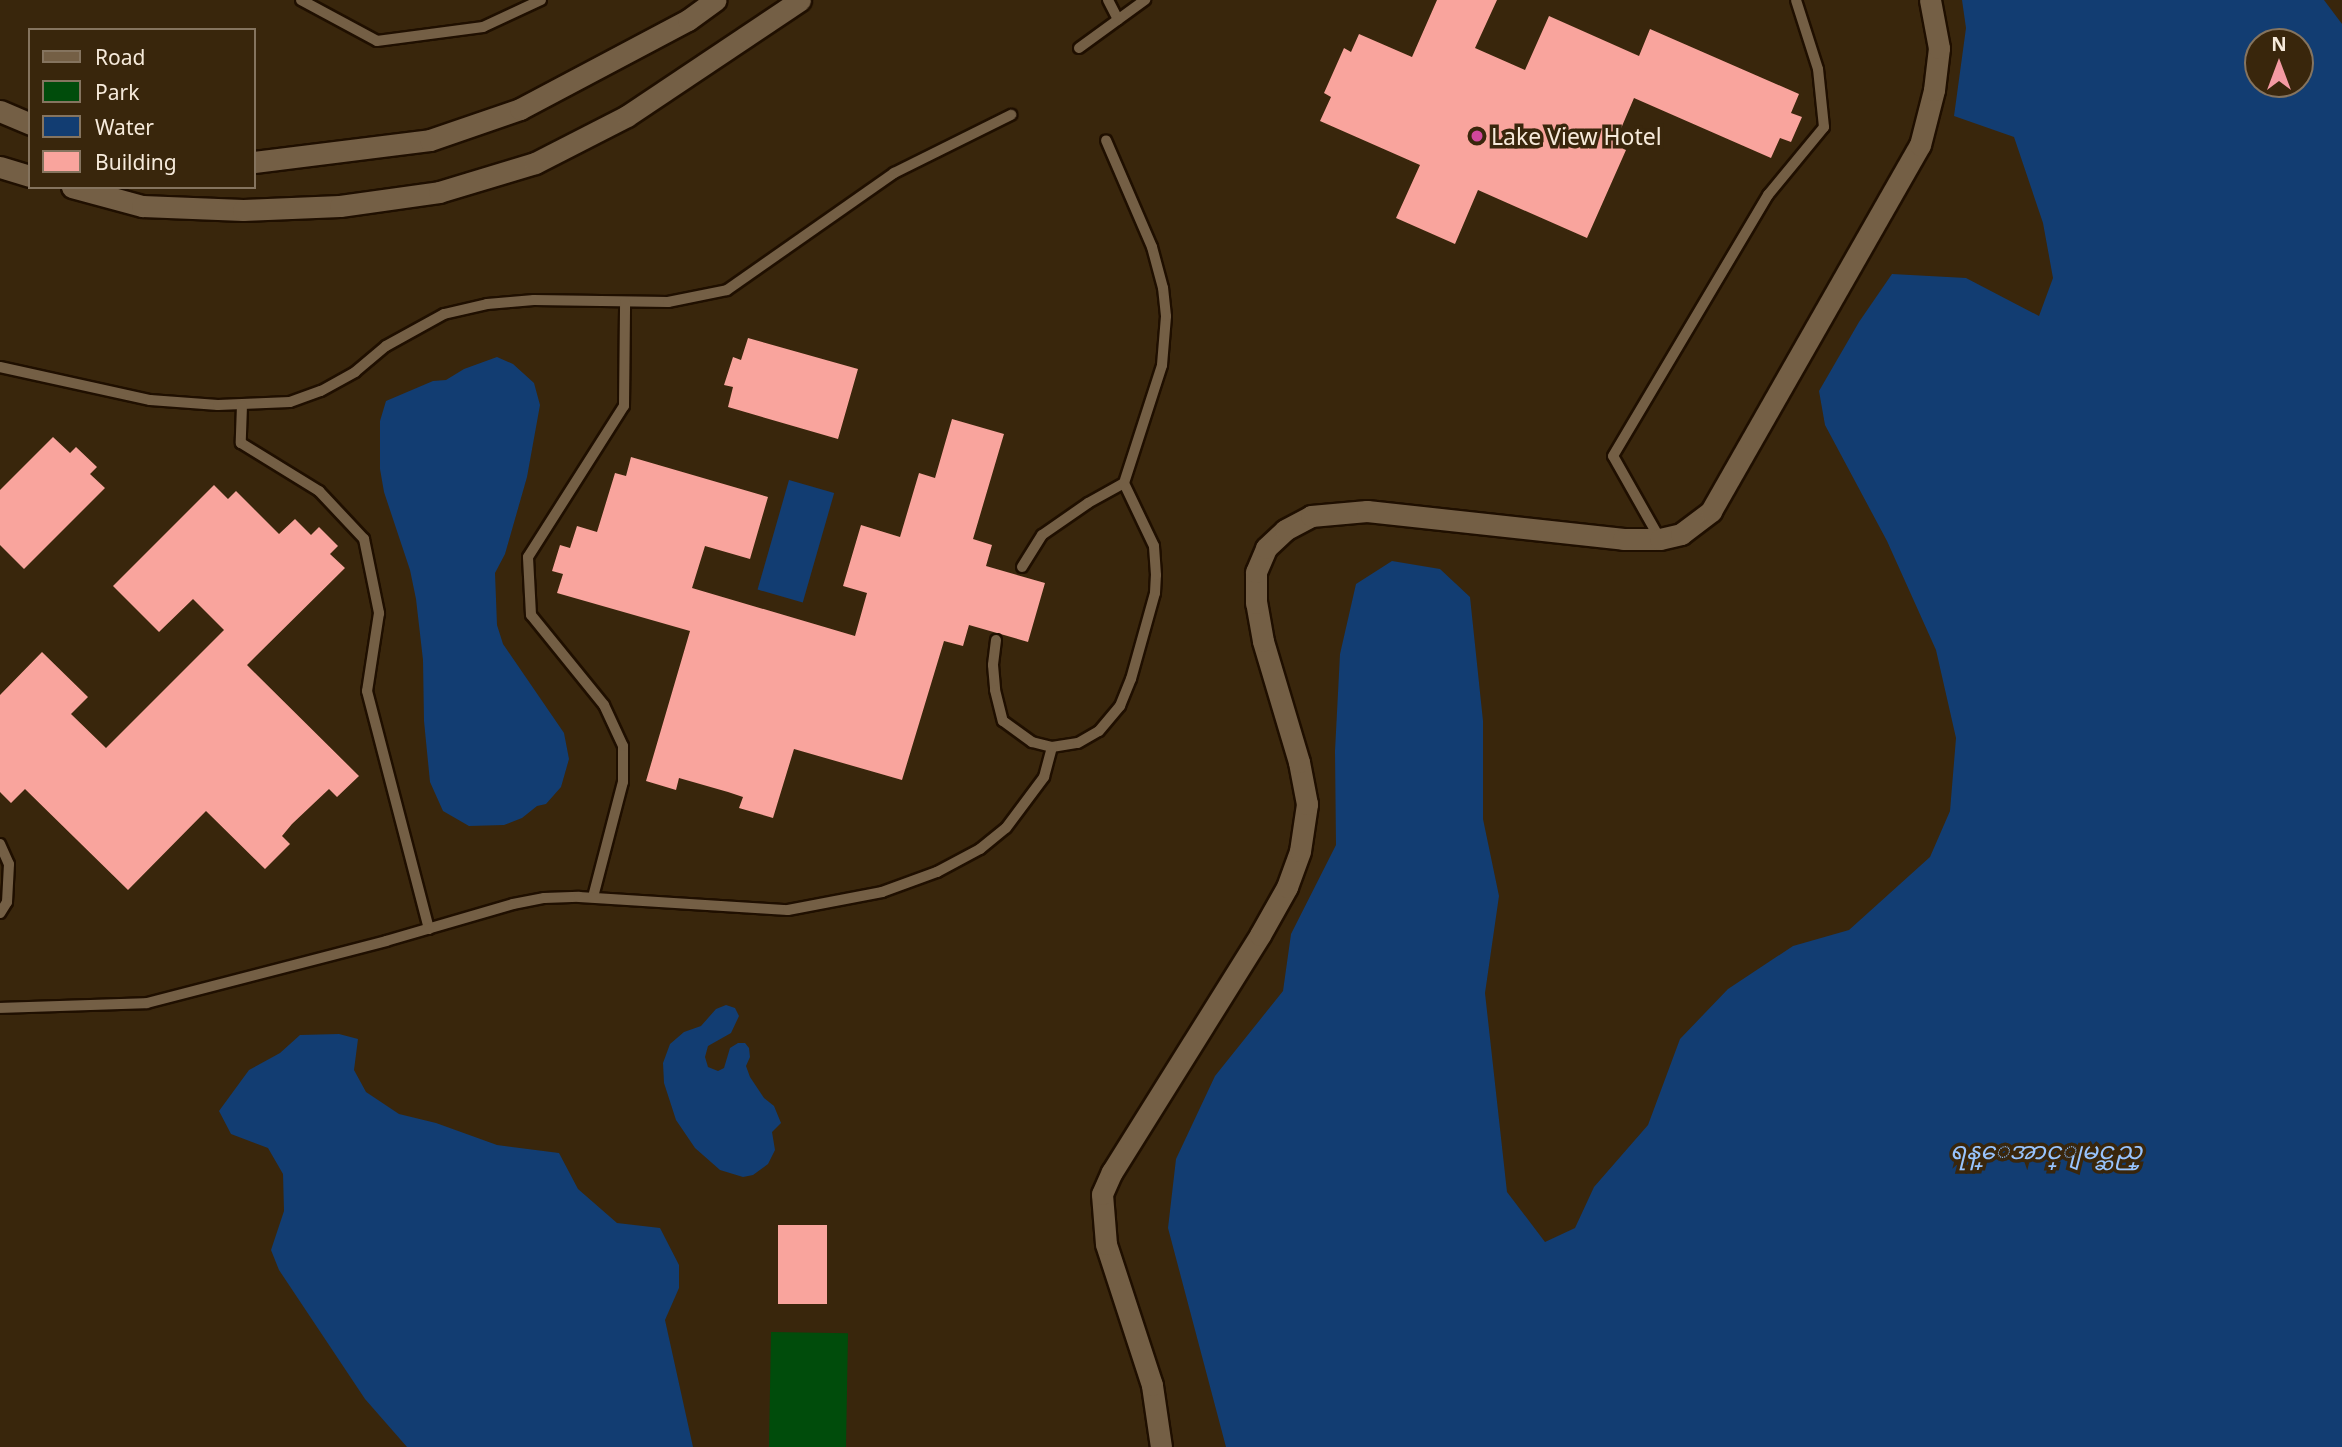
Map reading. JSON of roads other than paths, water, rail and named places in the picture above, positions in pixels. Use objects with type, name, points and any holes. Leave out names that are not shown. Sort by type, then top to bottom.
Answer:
[{"type":"street","points":[[256,162],[430,140],[520,109],[688,20],[716,0]]},
{"type":"street","points":[[79,189],[142,206],[243,210],[340,206],[439,192],[535,163],[627,117],[800,0]]},
{"type":"street","points":[[1161,1447],[1152,1385],[1106,1244],[1102,1194],[1112,1172],[1261,935],[1287,887],[1300,851],[1307,804],[1299,762],[1263,641],[1256,603],[1256,572],[1266,548],[1285,530],[1311,516],[1367,511],[1623,540],[1660,540],[1681,534],[1711,511],[1920,145],[1934,90],[1939,48],[1930,0]]},
{"type":"street","points":[[0,111],[28,123]]},
{"type":"street","points":[[0,167],[28,175]]},
{"type":"lane","points":[[302,0],[377,41],[483,27],[541,0]]},
{"type":"lane","points":[[1108,0],[1118,20]]},
{"type":"lane","points":[[1079,48],[1145,0]]},
{"type":"lane","points":[[1660,540],[1613,456],[1768,195],[1824,127],[1818,69],[1796,0]]},
{"type":"lane","points":[[0,367],[150,400],[242,405],[290,402],[321,391],[355,372],[419,325],[444,313],[487,304],[534,300],[668,302],[727,290],[894,173],[1011,115]]},
{"type":"lane","points":[[1022,567],[1042,535],[1124,483],[1162,366],[1166,316],[1152,247],[1107,140]]},
{"type":"lane","points":[[593,898],[623,782],[623,746],[604,705],[531,615],[528,557],[624,406],[625,302]]},
{"type":"lane","points":[[242,405],[241,443],[319,491],[364,539],[379,613],[367,691],[429,929]]},
{"type":"lane","points":[[996,640],[994,678],[1003,721],[1032,741],[1052,747],[1078,744],[1099,731],[1120,706],[1131,679],[1155,593],[1154,546],[1124,483]]},
{"type":"lane","points":[[0,1008],[147,1003],[429,929],[513,904],[544,898],[593,898],[788,910],[882,892],[937,872],[980,849],[997,835],[1044,778],[1052,747]]},
{"type":"lane","points":[[0,844],[9,864],[7,902],[0,913]]},
{"type":"water","name":"ရန္ေအာင္ျမင္ဆည္","points":[[1962,0],[2324,0],[2342,24],[2342,1447],[1226,1447],[1168,1228],[1176,1159],[1215,1076],[1283,991],[1291,934],[1336,845],[1335,751],[1340,654],[1356,584],[1392,561],[1440,569],[1470,597],[1483,721],[1483,819],[1499,896],[1485,993],[1507,1192],[1545,1242],[1575,1228],[1594,1187],[1648,1125],[1680,1039],[1728,989],[1793,946],[1849,930],[1930,857],[1950,811],[1956,738],[1936,650],[1887,541],[1825,425],[1819,391],[1859,322],[1892,274],[1966,278],[2039,316],[2053,278],[2043,223],[2014,137],[1954,116],[1966,28]]},
{"type":"water","points":[[497,357],[513,364],[534,383],[540,405],[527,477],[505,554],[495,573],[497,625],[503,644],[564,733],[569,759],[561,787],[546,804],[537,806],[522,818],[504,825],[469,826],[443,811],[430,782],[424,721],[423,660],[416,599],[410,570],[384,492],[380,469],[380,421],[386,401],[433,381],[446,380],[464,369]]},
{"type":"water","points":[[789,480],[834,493],[803,603],[758,590]]},
{"type":"water","points":[[726,1005],[735,1008],[739,1016],[731,1033],[708,1046],[705,1057],[708,1067],[718,1071],[724,1068],[730,1048],[738,1043],[745,1043],[749,1048],[750,1057],[746,1066],[750,1077],[764,1098],[774,1106],[781,1123],[772,1132],[775,1150],[768,1164],[753,1175],[743,1177],[720,1170],[695,1148],[676,1120],[664,1083],[663,1063],[670,1044],[684,1032],[701,1026],[716,1009]]},
{"type":"water","points":[[339,1034],[358,1039],[354,1070],[366,1092],[399,1114],[436,1123],[497,1145],[559,1153],[578,1189],[617,1223],[660,1228],[679,1265],[679,1288],[665,1320],[693,1447],[407,1447],[365,1399],[279,1270],[271,1250],[284,1211],[283,1174],[268,1148],[231,1134],[219,1111],[249,1070],[280,1053],[300,1035]]},
{"type":"place","name":"Lake View Hotel","points":[[1477,136]]}]
